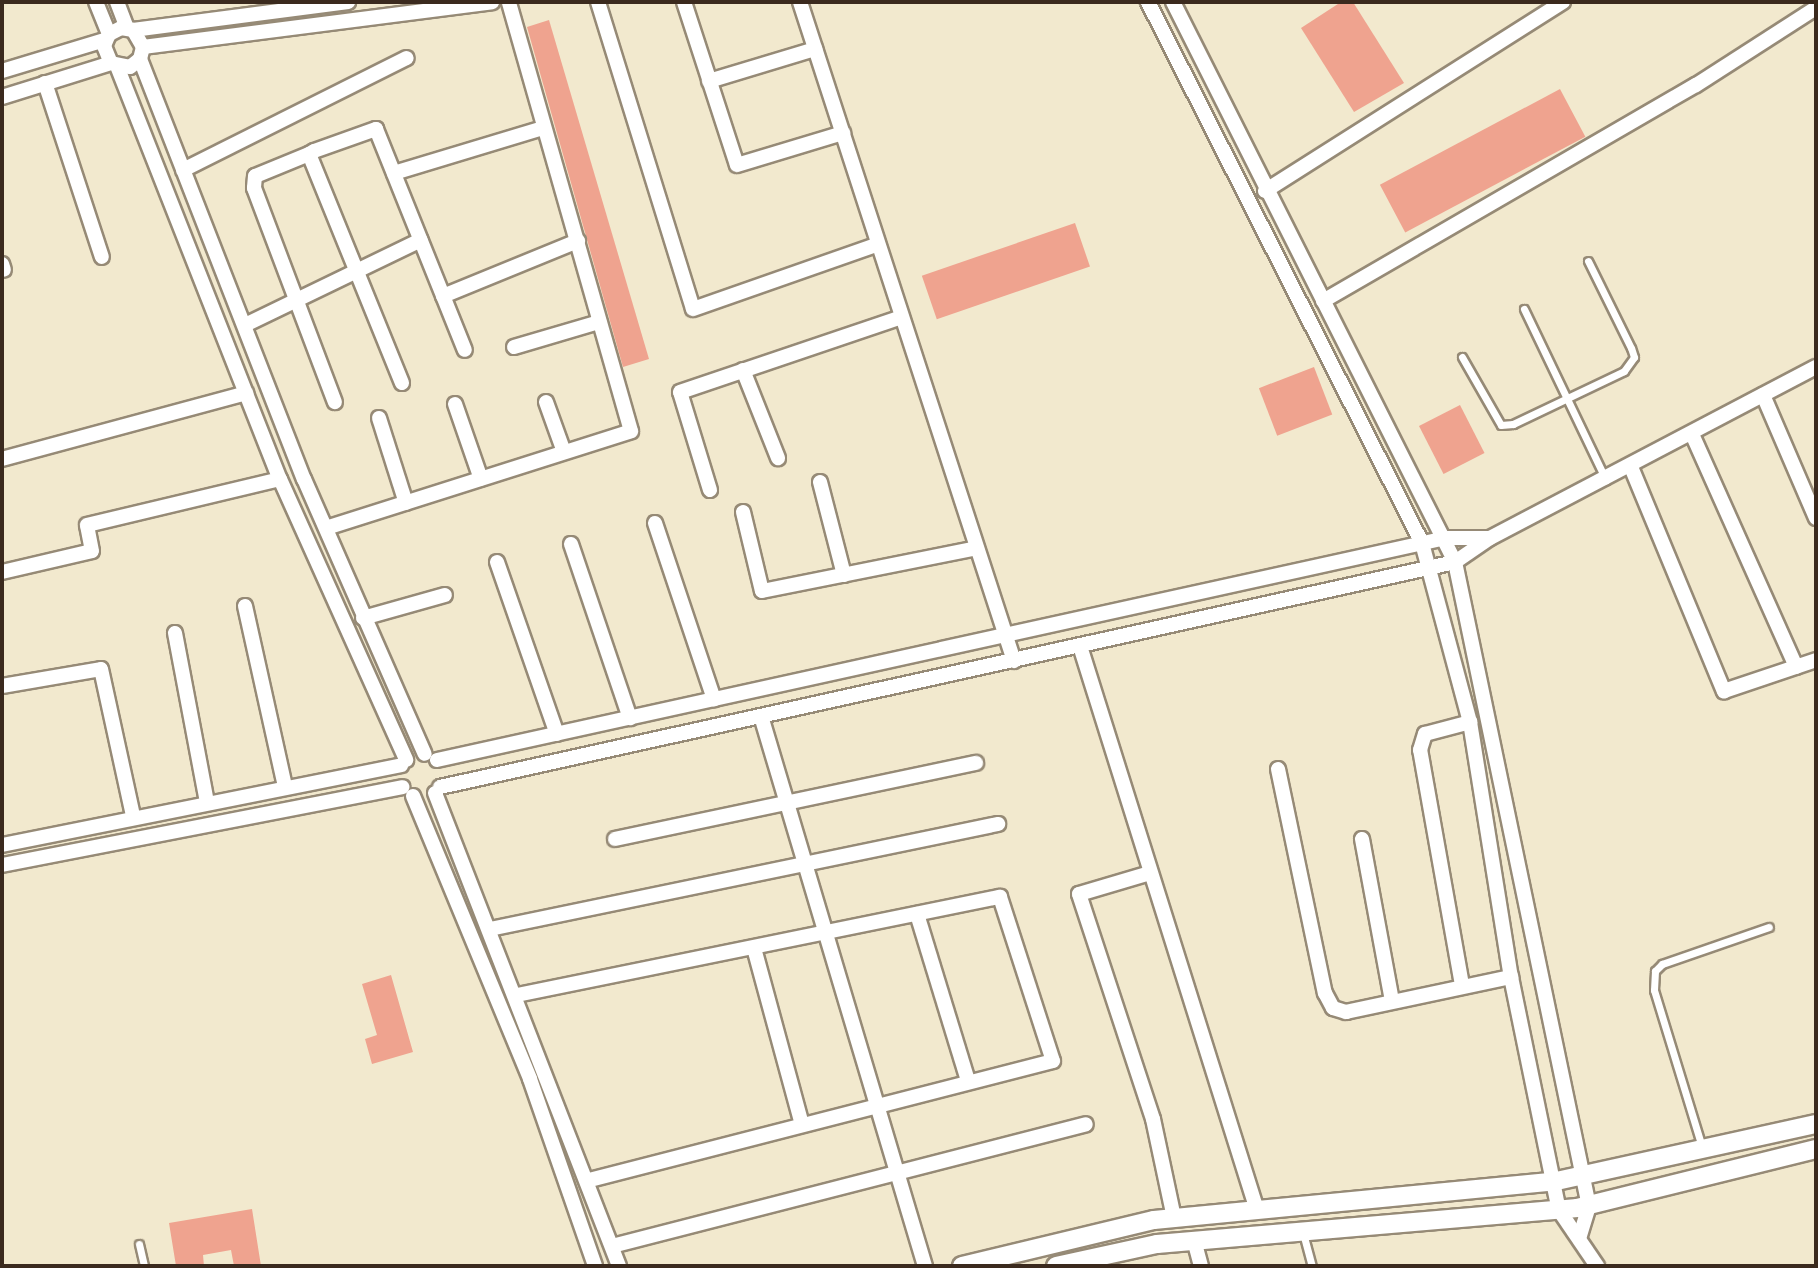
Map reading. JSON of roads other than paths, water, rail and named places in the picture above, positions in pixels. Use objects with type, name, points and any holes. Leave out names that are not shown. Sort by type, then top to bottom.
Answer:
[{"type":"street","points":[[96,2],[107,37],[104,52],[114,65],[280,479],[403,763],[407,792],[530,1079],[595,1266]]},
{"type":"street","points":[[117,2],[142,53],[183,170],[363,618],[431,757],[443,773],[438,790],[619,1266]]},
{"type":"street","points":[[2,71],[130,29],[348,2]]},
{"type":"street","points":[[2,97],[114,65],[130,67],[142,53],[492,2]]},
{"type":"street","points":[[326,528],[631,431],[509,2]]},
{"type":"street","points":[[598,2],[693,309],[876,245]]},
{"type":"street","points":[[684,2],[737,165],[843,133]]},
{"type":"street","points":[[800,2],[876,245],[1014,661]]},
{"type":"street","points":[[1148,2],[1422,543],[1431,568],[1470,722],[1511,977],[1552,1182],[1559,1210],[1580,1236],[1597,1266]]},
{"type":"street","points":[[1173,2],[1265,191],[1446,538],[1455,562],[1589,1206],[1580,1236]]},
{"type":"street","points":[[1265,191],[1563,2]]},
{"type":"street","points":[[1323,301],[1696,85],[1816,8]]},
{"type":"street","points":[[709,81],[815,49]]},
{"type":"street","points":[[183,170],[407,58]]},
{"type":"street","points":[[45,83],[102,257]]},
{"type":"street","points":[[335,402],[254,188],[255,176],[370,127],[376,129],[465,350]]},
{"type":"street","points":[[394,173],[543,128]]},
{"type":"street","points":[[309,154],[402,383]]},
{"type":"street","points":[[245,325],[421,240]]},
{"type":"street","points":[[443,296],[578,241]]},
{"type":"street","points":[[710,490],[680,392],[901,317]]},
{"type":"street","points":[[514,347],[599,322]]},
{"type":"street","points":[[1323,351],[1344,343]]},
{"type":"street","points":[[2,865],[407,792],[438,790],[1455,562],[1490,538],[1631,467],[1816,367]]},
{"type":"street","points":[[743,370],[778,458]]},
{"type":"street","points":[[2,459],[246,393]]},
{"type":"street","points":[[1763,395],[1816,518]]},
{"type":"street","points":[[546,402],[564,452]]},
{"type":"street","points":[[455,404],[481,479]]},
{"type":"street","points":[[379,418],[406,503]]},
{"type":"street","points":[[1692,434],[1796,667]]},
{"type":"street","points":[[1631,467],[1724,691],[1816,660]]},
{"type":"street","points":[[2,572],[92,551],[87,525],[280,479]]},
{"type":"street","points":[[820,482],[844,575]]},
{"type":"street","points":[[743,512],[762,591],[977,548]]},
{"type":"street","points":[[655,523],[714,699]]},
{"type":"street","points":[[2,845],[133,816],[557,734],[1446,538],[1490,538]]},
{"type":"street","points":[[571,544],[630,718]]},
{"type":"street","points":[[497,562],[557,734]]},
{"type":"street","points":[[363,618],[445,595]]},
{"type":"street","points":[[245,606],[285,787]]},
{"type":"street","points":[[175,633],[207,802]]},
{"type":"street","points":[[1080,646],[1257,1210]]},
{"type":"street","points":[[2,686],[101,669],[133,816]]},
{"type":"street","points":[[761,716],[803,867],[925,1266]]},
{"type":"street","points":[[1462,985],[1420,750],[1425,734],[1470,722]]},
{"type":"street","points":[[615,839],[976,763]]},
{"type":"street","points":[[1278,769],[1329,1002],[1346,1012],[1511,977]]},
{"type":"street","points":[[490,929],[803,867],[998,824]]},
{"type":"street","points":[[1362,839],[1392,1001]]},
{"type":"street","points":[[1150,873],[1079,894],[1153,1119],[1174,1218]]},
{"type":"street","points":[[517,995],[1000,897],[1053,1061],[587,1181]]},
{"type":"street","points":[[917,914],[968,1081]]},
{"type":"street","points":[[754,948],[802,1125]]},
{"type":"street","points":[[612,1246],[1086,1124]]},
{"type":"street","points":[[962,1266],[1174,1218],[1552,1182],[1816,1124]]},
{"type":"street","points":[[1056,1266],[1194,1240],[1589,1206],[1816,1149]]},
{"type":"street","points":[[1194,1240],[1201,1266]]},
{"type":"lane","points":[[1462,357],[1501,425],[1564,401],[1624,371],[1634,357],[1588,261]]},
{"type":"lane","points":[[1524,309],[1564,401],[1606,480]]},
{"type":"lane","points":[[1702,1148],[1654,990],[1655,971],[1662,964],[1769,927]]},
{"type":"lane","points":[[1302,1229],[1312,1266]]},
{"type":"lane","points":[[139,1244],[144,1266]]}]
